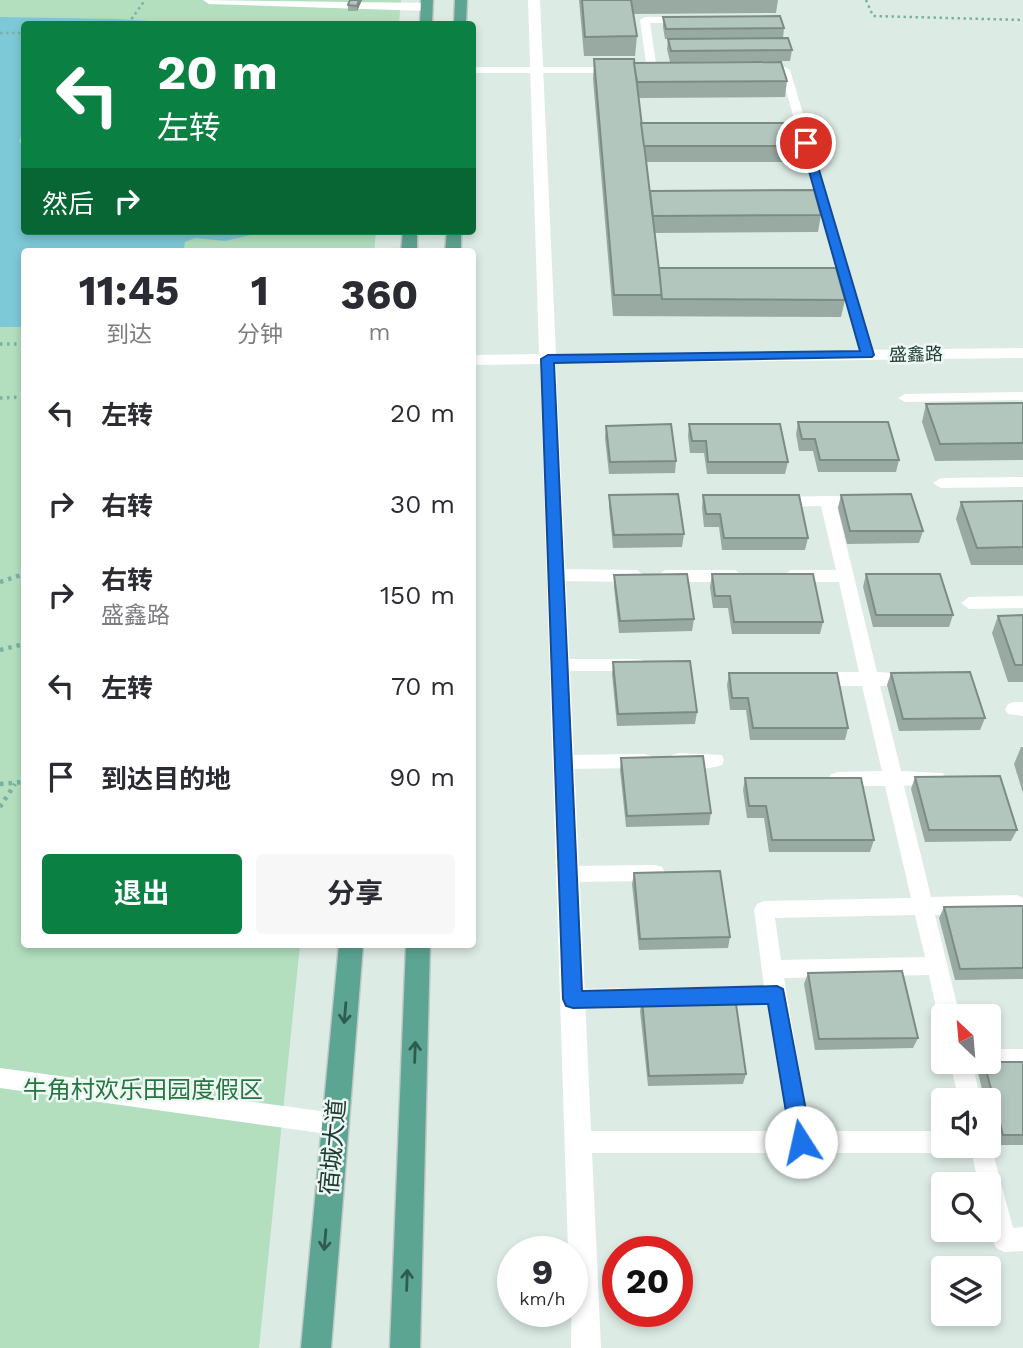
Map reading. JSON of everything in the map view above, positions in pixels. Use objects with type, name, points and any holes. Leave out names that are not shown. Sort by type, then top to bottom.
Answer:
[{"type":"main road","points":[[460,21],[461,0]]},
{"type":"main road","name":"宿城大道","points":[[316,1348],[351,948]]},
{"type":"main road","points":[[405,1348],[418,948]]},
{"type":"street","points":[[209,0],[427,4]]},
{"type":"street","points":[[534,0],[586,1348]]},
{"type":"street","name":"盛鑫路","points":[[476,360],[1023,353]]},
{"type":"lane","points":[[639,70],[645,20],[700,20]]},
{"type":"lane","points":[[476,70],[665,70]]},
{"type":"lane","points":[[745,70],[785,70],[868,355]]},
{"type":"lane","points":[[905,398],[1023,396]]},
{"type":"lane","points":[[941,483],[1023,482]]},
{"type":"lane","points":[[828,501],[921,908],[946,1004]]},
{"type":"lane","points":[[764,502],[854,501]]},
{"type":"lane","points":[[556,575],[749,576]]},
{"type":"lane","points":[[776,576],[845,576]]},
{"type":"lane","points":[[969,603],[1023,602]]},
{"type":"lane","points":[[560,665],[650,664]]},
{"type":"lane","points":[[793,679],[929,679]]},
{"type":"lane","points":[[564,762],[715,760]]},
{"type":"lane","points":[[823,779],[960,778]]},
{"type":"lane","points":[[568,874],[668,873]]},
{"type":"lane","points":[[801,1142],[764,910],[1017,904]]},
{"type":"lane","points":[[772,969],[936,966]]},
{"type":"lane","points":[[573,999],[777,995]]},
{"type":"lane","points":[[1001,1059],[1023,1059]]},
{"type":"lane","points":[[0,1078],[335,1124]]},
{"type":"lane","points":[[578,1142],[931,1142]]},
{"type":"lane","points":[[984,1158],[1004,1240],[1023,1239]]},
{"type":"path","points":[[130,21],[145,0]]},
{"type":"path","points":[[866,0],[873,16],[1023,20]]},
{"type":"path","points":[[0,33],[21,33]]},
{"type":"path","points":[[0,344],[21,344]]},
{"type":"path","points":[[0,398],[21,397]]},
{"type":"path","points":[[0,582],[21,576]]},
{"type":"path","points":[[0,650],[21,645]]},
{"type":"path","points":[[0,784],[21,783]]},
{"type":"path","points":[[0,807],[15,784]]},
{"type":"green space","name":"牛角村欢乐田园度假区","points":[[0,0],[401,0],[399,21],[21,21],[21,235],[376,235],[374,248],[21,248],[21,948],[300,948],[259,1348],[0,1348]]},
{"type":"water","points":[[0,17],[150,21],[21,21],[21,235],[251,235],[225,241],[195,238],[185,242],[184,248],[21,248],[21,327],[0,327]]},
{"type":"building","points":[[350,0],[359,0],[357,6],[348,5]]},
{"type":"building","points":[[582,0],[631,0],[637,36],[585,37]]},
{"type":"building","points":[[780,16],[784,28],[666,29],[663,17]]},
{"type":"building","points":[[788,38],[792,50],[671,51],[668,39]]},
{"type":"building","points":[[594,59],[634,59],[662,295],[614,295]]},
{"type":"building","points":[[781,62],[787,81],[637,82],[634,63]]},
{"type":"building","points":[[641,123],[795,123],[801,146],[644,146]]},
{"type":"building","points":[[814,190],[821,215],[653,216],[650,191]]},
{"type":"building","points":[[659,268],[836,268],[845,300],[662,299]]},
{"type":"building","points":[[1023,403],[1023,443],[940,444],[926,404]]},
{"type":"building","points":[[798,422],[888,422],[899,460],[820,460],[815,439],[802,439]]},
{"type":"building","points":[[671,424],[676,461],[610,462],[606,426]]},
{"type":"building","points":[[689,424],[780,424],[788,462],[708,462],[706,441],[692,441]]},
{"type":"building","points":[[678,494],[684,534],[614,535],[609,495]]},
{"type":"building","points":[[911,494],[923,531],[850,531],[841,495]]},
{"type":"building","points":[[703,495],[799,495],[808,538],[724,538],[720,514],[706,514]]},
{"type":"building","points":[[1023,501],[1023,547],[977,548],[961,502]]},
{"type":"building","points":[[687,574],[694,619],[620,621],[614,575]]},
{"type":"building","points":[[712,574],[813,574],[823,622],[734,622],[730,596],[715,596]]},
{"type":"building","points":[[866,574],[940,574],[953,615],[876,615]]},
{"type":"building","points":[[1023,615],[1023,665],[1015,665],[998,616]]},
{"type":"building","points":[[690,661],[697,712],[618,714],[613,662]]},
{"type":"building","points":[[970,672],[985,718],[903,719],[891,673]]},
{"type":"building","points":[[729,673],[837,673],[848,728],[753,728],[748,698],[732,698]]},
{"type":"building","points":[[703,756],[711,813],[627,816],[621,758]]},
{"type":"building","points":[[1000,776],[1017,830],[929,830],[915,777]]},
{"type":"building","points":[[745,778],[861,778],[874,840],[772,840],[766,806],[749,806]]},
{"type":"building","points":[[720,871],[730,937],[640,939],[634,873]]},
{"type":"building","points":[[1023,906],[1023,968],[960,969],[944,907]]},
{"type":"building","points":[[902,971],[918,1038],[819,1039],[808,973]]},
{"type":"building","points":[[735,997],[746,1074],[649,1076],[642,1000]]},
{"type":"building","points":[[1001,1062],[1023,1062],[1023,1135],[1003,1135],[1001,1088],[991,1088],[987,1074],[1001,1074]]},
{"type":"route","points":[[801,1142],[777,995],[573,999],[548,359],[868,355],[806,143]]}]
